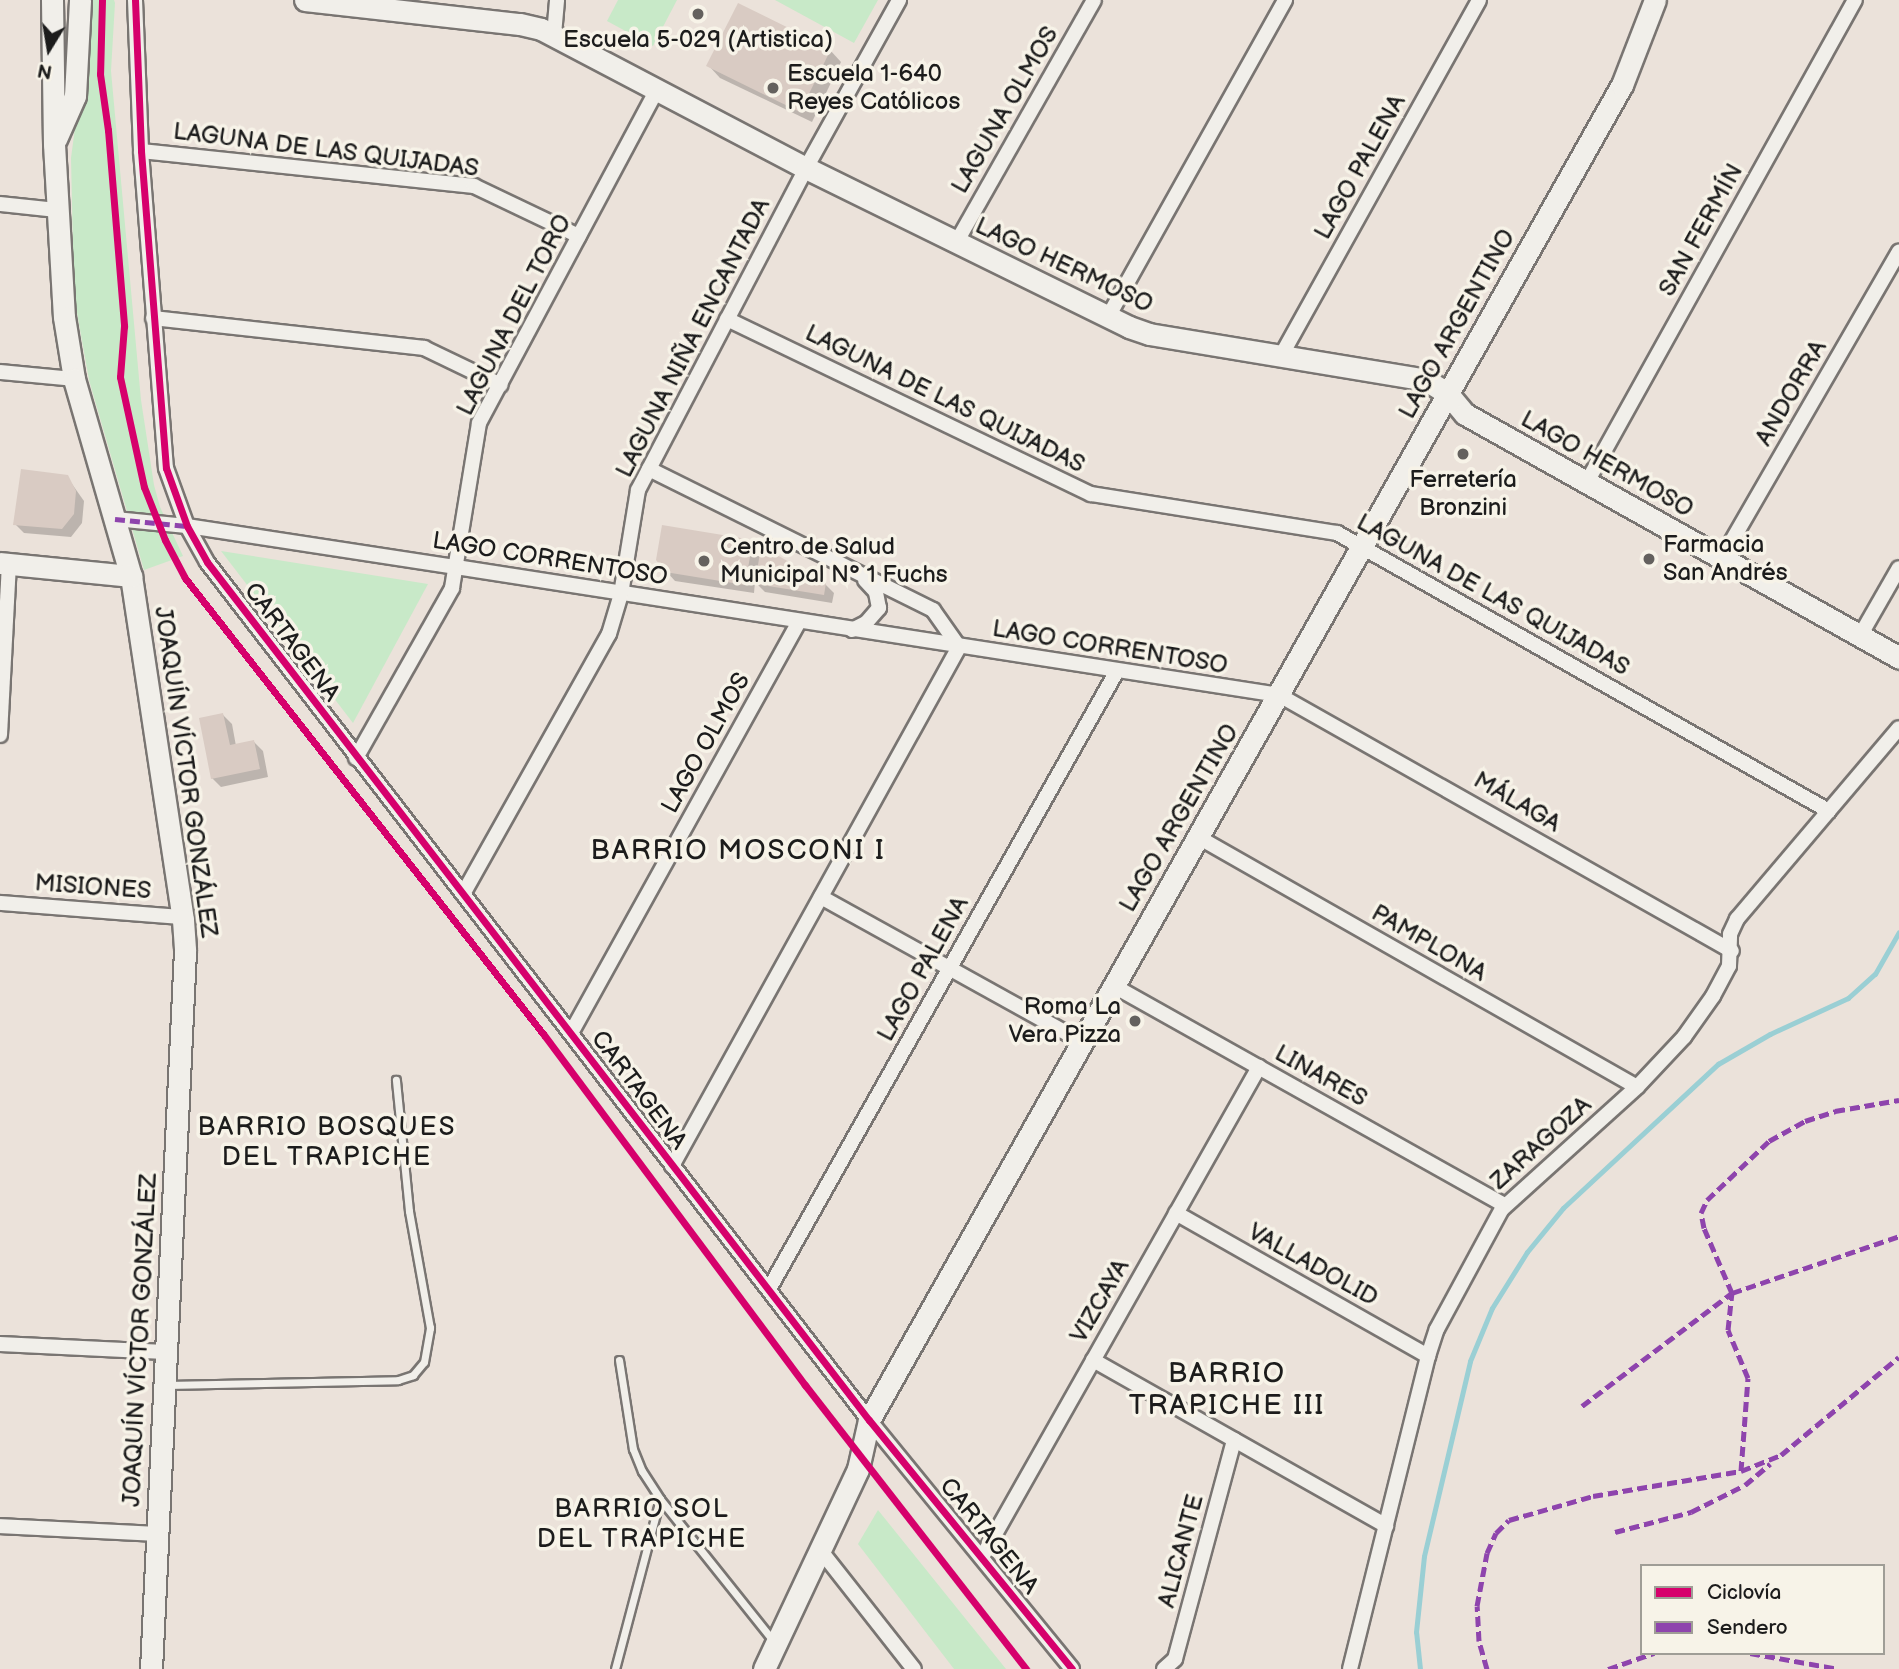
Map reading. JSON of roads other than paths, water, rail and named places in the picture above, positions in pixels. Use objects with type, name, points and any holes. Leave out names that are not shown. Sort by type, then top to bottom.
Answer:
[{"type":"street","name":"JOAQUÍN VÍCTOR GONZÁLEZ","points":[[52,0],[54,144],[64,317],[74,379],[131,576],[183,916],[185,951],[151,1669]]},
{"type":"street","name":"JOAQUÍN VÍCTOR GONZÁLEZ","points":[[54,144],[75,96],[80,0]]},
{"type":"street","name":"CARTAGENA","points":[[135,0],[141,151],[166,468],[187,526],[207,562],[869,1420],[1072,1669]]},
{"type":"street","name":"LAGO HERMOSO","points":[[305,0],[520,24],[554,35],[656,92],[806,168],[1108,317],[1149,334],[1426,380],[1448,394],[1465,414],[1899,658]]},
{"type":"street","points":[[554,35],[557,0]]},
{"type":"street","name":"LAGUNA NIÑA ENCANTADA","points":[[463,894],[609,634],[621,594],[638,490],[806,168],[899,0]]},
{"type":"street","name":"LAGUNA OLMOS","points":[[956,243],[1094,0]]},
{"type":"street","points":[[1108,317],[1285,0]]},
{"type":"street","name":"LAGO PALENA","points":[[1281,356],[1479,0]]},
{"type":"street","name":"LAGO ARGENTINO","points":[[764,1669],[858,1469],[869,1420],[1622,85],[1655,0]]},
{"type":"street","name":"SAN FERMÍN","points":[[1587,482],[1855,0]]},
{"type":"street","name":"LAGUNA DEL TORO","points":[[356,758],[444,605],[456,567],[480,422],[656,92]]},
{"type":"street","name":"LAGUNA DE LAS QUIJADAS","points":[[141,151],[474,186],[579,236]]},
{"type":"street","points":[[0,204],[57,210]]},
{"type":"street","name":"ANDORRA","points":[[1722,558],[1899,251]]},
{"type":"street","points":[[153,317],[424,348],[501,385]]},
{"type":"street","name":"LAGUNA DE LAS QUIJADAS","points":[[727,319],[1091,494],[1337,533],[1829,811]]},
{"type":"street","points":[[0,372],[74,379]]},
{"type":"street","points":[[649,469],[933,610],[959,647],[672,1166]]},
{"type":"street","name":"LAGO CORRENTOSO","points":[[115,519],[187,526],[1279,695]]},
{"type":"street","points":[[0,735],[4,563],[131,576]]},
{"type":"street","points":[[1860,636],[1899,568]]},
{"type":"street","points":[[852,630],[866,623],[878,608],[876,592],[854,571]]},
{"type":"street","name":"LAGO OLMOS","points":[[571,1033],[799,622]]},
{"type":"street","name":"LAGO PALENA","points":[[769,1289],[1117,671]]},
{"type":"street","name":"MÁLAGA","points":[[1279,695],[1732,951]]},
{"type":"street","name":"ZARAGOZA","points":[[1350,1669],[1428,1356],[1441,1320],[1505,1205],[1662,1063],[1704,1010],[1726,974],[1732,951],[1730,934],[1737,919],[1899,728]]},
{"type":"street","name":"PAMPLONA","points":[[1198,837],[1637,1087]]},
{"type":"street","points":[[821,897],[1083,1042]]},
{"type":"street","name":"MISIONES","points":[[0,903],[183,916]]},
{"type":"street","name":"LINARES","points":[[1114,986],[1505,1205]]},
{"type":"street","name":"VIZCAYA","points":[[982,1557],[1259,1067]]},
{"type":"street","name":"VALLADOLID","points":[[1176,1213],[1428,1356]]},
{"type":"street","points":[[0,1344],[165,1352]]},
{"type":"street","points":[[1093,1360],[1386,1526]]},
{"type":"street","name":"ALICANTE","points":[[1164,1669],[1175,1659],[1234,1440]]},
{"type":"street","points":[[0,1526],[156,1534]]},
{"type":"street","points":[[821,1551],[914,1669]]},
{"type":"lane","points":[[163,1385],[398,1380],[413,1375],[424,1362],[430,1328],[409,1211],[396,1080]]},
{"type":"lane","points":[[619,1360],[633,1449],[642,1471],[660,1499],[777,1645]]},
{"type":"lane","points":[[615,1669],[660,1499]]},
{"type":"waterway","points":[[1420,1669],[1416,1632],[1424,1556],[1470,1361],[1492,1308],[1527,1252],[1563,1208],[1718,1064],[1770,1034],[1848,998],[1875,974],[1899,932]]},
{"type":"place","name":"Escuela 5-029 (Artistica)","points":[[698,14]]},
{"type":"place","name":"Escuela 1-640 Reyes Católicos","points":[[773,88]]},
{"type":"place","name":"Ferretería Bronzini","points":[[1463,454]]},
{"type":"place","name":"Farmacia San Andrés","points":[[1649,559]]},
{"type":"place","name":"Centro de Salud Municipal N° 1 Fuchs","points":[[704,561]]},
{"type":"place","name":"Roma La Vera Pizza","points":[[1135,1021]]},
{"type":"district","name":"BARRIO MOSCONI I","points":[[738,851]]},
{"type":"district","name":"BARRIO BOSQUES DEL TRAPICHE","points":[[327,1143]]},
{"type":"district","name":"BARRIO TRAPICHE III","points":[[1227,1390]]},
{"type":"district","name":"BARRIO SOL DEL TRAPICHE","points":[[642,1525]]}]
